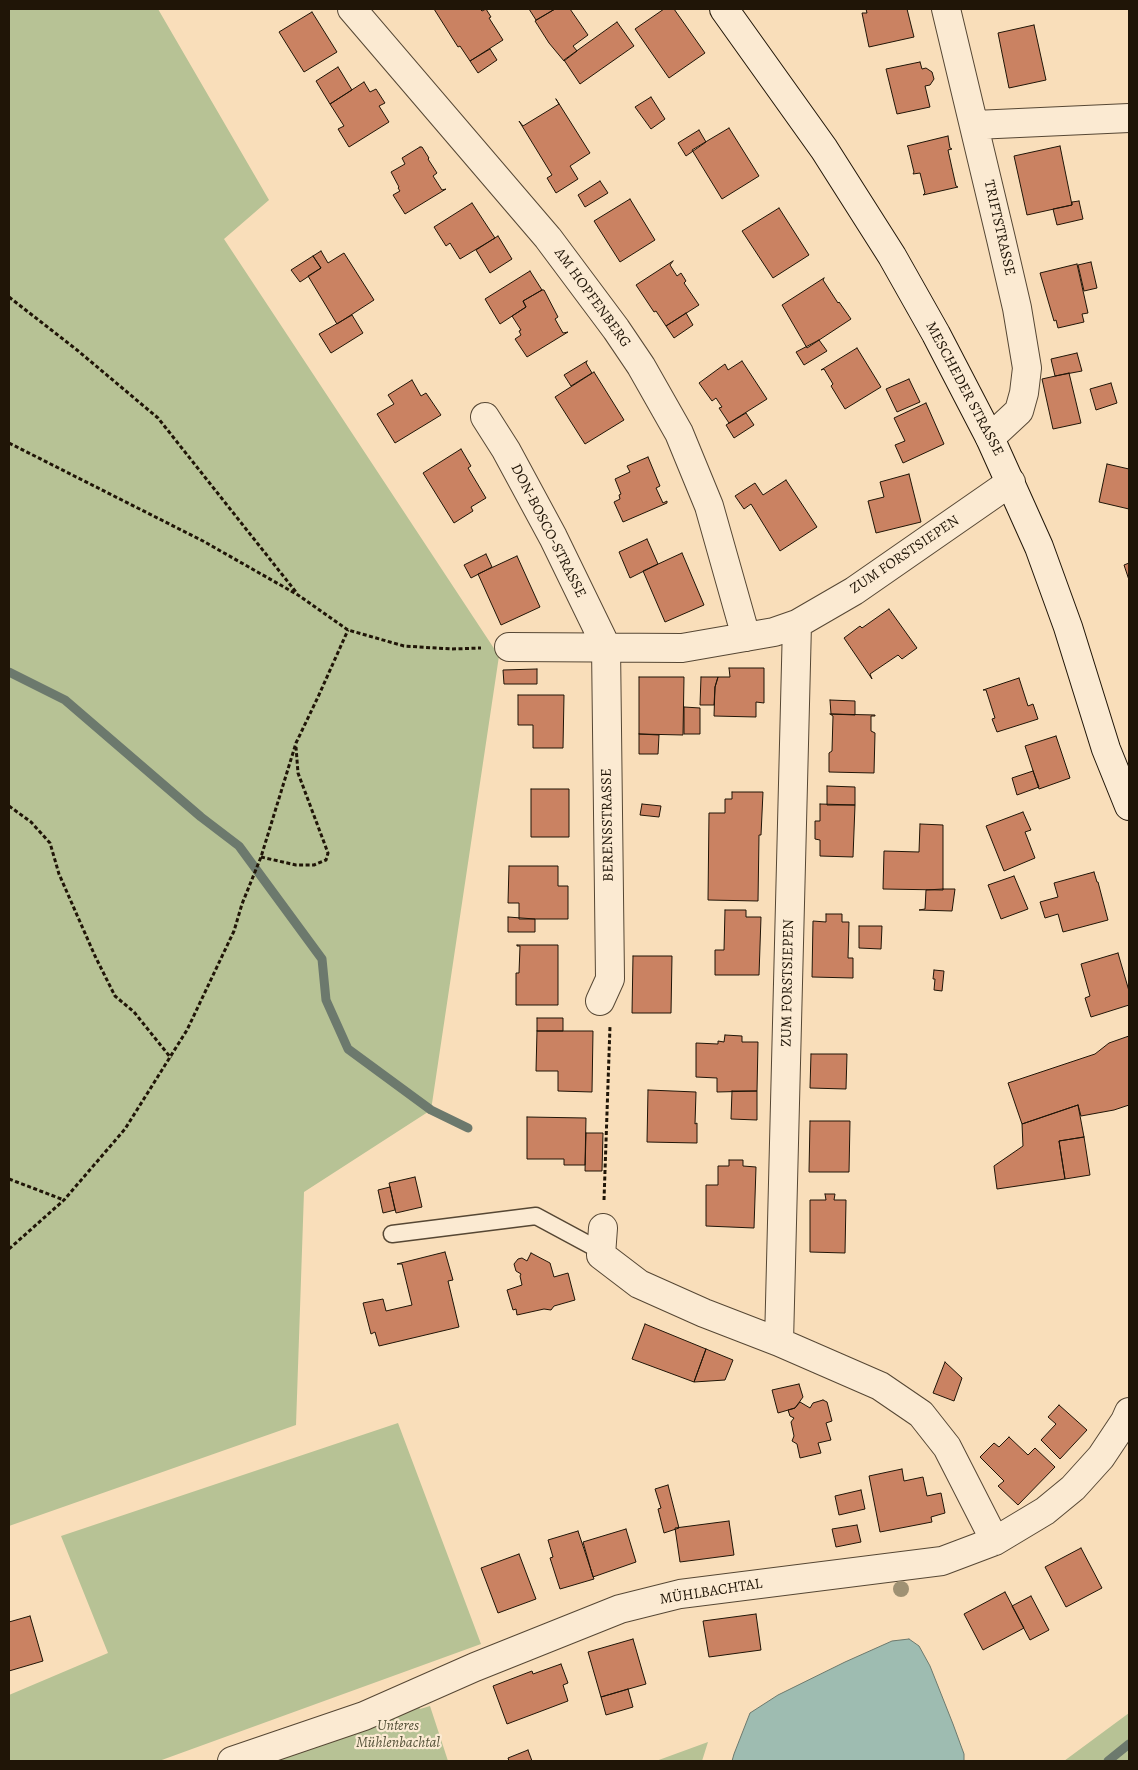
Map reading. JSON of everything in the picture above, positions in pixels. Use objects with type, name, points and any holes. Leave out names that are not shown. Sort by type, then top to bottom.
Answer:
[{"type":"street","name":"AM HOPFENBERG","points":[[352,9],[548,238],[611,322],[641,366],[679,433],[710,506],[746,638]]},
{"type":"street","name":"MESCHEDER STRASSE","points":[[724,9],[824,149],[892,256],[936,334],[990,438],[1042,556],[1068,627],[1106,749],[1129,806]]},
{"type":"street","name":"TRIFTSTRASSE","points":[[946,9],[1017,308],[1027,368],[1024,393],[1019,411],[990,438]]},
{"type":"street","points":[[975,125],[1129,118]]},
{"type":"street","name":"DON-BOSCO-STRASSE","points":[[485,417],[506,450],[553,537],[606,646]]},
{"type":"street","name":"ZUM FORSTSIEPEN","points":[[509,647],[606,646],[682,648],[774,632],[797,624],[854,591],[1011,482]]},
{"type":"street","name":"ZUM FORSTSIEPEN","points":[[779,1342],[797,624]]},
{"type":"street","name":"BERENSSTRASSE","points":[[605,1012],[610,979],[606,646]]},
{"type":"street","points":[[602,1240],[601,1255],[639,1284],[880,1386],[921,1414],[947,1447],[995,1542]]},
{"type":"street","name":"MÜHLBACHTAL","points":[[232,1761],[364,1716],[475,1667],[620,1609],[680,1594],[942,1562],[995,1542],[1045,1511],[1072,1488],[1101,1457],[1126,1422],[1129,1412]]},
{"type":"lane","points":[[392,1234],[536,1216],[602,1240]]},
{"type":"path","points":[[9,297],[77,350],[158,418],[298,595]]},
{"type":"path","points":[[9,443],[203,540],[298,595],[348,630],[407,646],[452,649],[509,647]]},
{"type":"path","points":[[9,1248],[64,1200],[125,1129],[187,1030],[234,931],[242,904],[261,857],[296,743],[348,630]]},
{"type":"path","points":[[261,857],[296,865],[314,865],[326,860],[328,853],[298,773],[296,743]]},
{"type":"path","points":[[9,806],[31,822],[50,842],[59,874],[115,996],[134,1012],[171,1058]]},
{"type":"path","points":[[602,1240],[605,1012]]},
{"type":"path","points":[[9,1179],[64,1200]]},
{"type":"green space","points":[[9,9],[158,9],[269,200],[224,239],[499,656],[431,1110],[304,1192],[296,1425],[9,1526]]},
{"type":"green space","points":[[398,1423],[481,1644],[159,1761],[9,1761],[9,1695],[108,1653],[61,1536]]},
{"type":"green space","name":"Unteres Mühlenbachtal","points":[[416,1698],[420,1709],[430,1706],[448,1761],[263,1761]]},
{"type":"green space","points":[[1129,1713],[1129,1761],[1064,1761]]},
{"type":"green space","points":[[708,1742],[702,1761],[656,1761]]},
{"type":"water","points":[[909,1639],[919,1646],[930,1666],[964,1754],[964,1761],[732,1761],[750,1713],[778,1695],[845,1662],[892,1641]]},
{"type":"building","points":[[434,9],[480,9],[482,11],[486,9],[491,17],[489,18],[503,40],[470,61],[460,46],[458,47]]},
{"type":"building","points":[[529,9],[555,9],[536,20]]},
{"type":"building","points":[[555,9],[570,9],[588,35],[573,46],[577,51],[564,61],[549,43],[535,21]]},
{"type":"building","points":[[664,9],[674,9],[705,53],[669,78],[635,29]]},
{"type":"building","points":[[866,9],[907,9],[914,37],[869,47],[862,13],[867,13]]},
{"type":"building","points":[[312,12],[337,52],[304,72],[279,32]]},
{"type":"building","points":[[617,22],[634,46],[580,84],[564,60]]},
{"type":"building","points":[[1034,25],[1046,80],[1009,88],[998,33]]},
{"type":"building","points":[[490,49],[497,60],[478,73],[470,61]]},
{"type":"building","points":[[920,62],[922,69],[926,68],[932,72],[934,79],[930,85],[925,86],[930,107],[897,114],[886,69]]},
{"type":"building","points":[[338,67],[352,90],[330,104],[316,81]]},
{"type":"building","points":[[364,82],[370,92],[376,89],[385,103],[379,106],[389,122],[349,147],[338,129],[344,126],[330,104]]},
{"type":"building","points":[[651,97],[665,119],[651,129],[635,107]]},
{"type":"building","points":[[556,99],[590,153],[570,166],[578,179],[556,193],[547,178],[552,175],[519,121],[523,126],[559,104]]},
{"type":"building","points":[[729,128],[759,176],[722,199],[692,150]]},
{"type":"building","points":[[699,130],[706,142],[686,156],[678,143]]},
{"type":"building","points":[[948,136],[950,148],[952,149],[948,150],[956,186],[958,187],[923,195],[925,193],[920,173],[913,174],[907,146]]},
{"type":"building","points":[[1060,146],[1072,205],[1027,215],[1014,156]]},
{"type":"building","points":[[422,147],[437,173],[433,176],[442,190],[446,189],[405,214],[393,195],[400,191],[391,172],[405,164],[402,158]]},
{"type":"building","points":[[600,181],[608,193],[585,207],[578,195]]},
{"type":"building","points":[[630,199],[655,240],[620,262],[594,221]]},
{"type":"building","points":[[1079,201],[1083,219],[1057,225],[1053,209],[1072,205],[1072,202]]},
{"type":"building","points":[[472,203],[495,238],[460,259],[450,243],[446,246],[434,227]]},
{"type":"building","points":[[779,208],[809,255],[773,278],[742,231]]},
{"type":"building","points":[[498,236],[512,259],[490,273],[476,250]]},
{"type":"building","points":[[321,251],[328,263],[344,253],[374,300],[337,324],[308,276],[321,268],[313,256]]},
{"type":"building","points":[[313,256],[321,268],[300,282],[291,270]]},
{"type":"building","points":[[673,261],[670,265],[677,276],[681,273],[686,281],[684,283],[699,305],[666,326],[636,285]]},
{"type":"building","points":[[1091,262],[1097,288],[1084,291],[1078,265]]},
{"type":"building","points":[[1077,264],[1088,313],[1082,314],[1084,322],[1058,328],[1056,320],[1054,321],[1040,273]]},
{"type":"building","points":[[530,271],[542,290],[523,301],[526,307],[500,324],[485,299]]},
{"type":"building","points":[[824,278],[823,280],[838,303],[851,319],[807,348],[782,305]]},
{"type":"building","points":[[544,290],[558,317],[555,319],[563,333],[568,332],[527,357],[515,339],[521,335],[519,331],[521,330],[512,316],[526,307],[523,301]]},
{"type":"building","points":[[686,313],[693,325],[674,338],[666,326]]},
{"type":"building","points":[[352,315],[363,333],[331,353],[319,334]]},
{"type":"building","points":[[819,340],[827,351],[804,365],[796,352]]},
{"type":"building","points":[[857,348],[881,387],[845,409],[831,386],[833,384],[824,369],[821,370]]},
{"type":"building","points":[[1077,353],[1082,371],[1055,376],[1051,359]]},
{"type":"building","points":[[587,361],[586,363],[592,373],[571,386],[564,375]]},
{"type":"building","points":[[742,361],[767,399],[729,423],[719,408],[722,407],[716,398],[712,401],[699,383],[725,364],[728,370]]},
{"type":"building","points":[[594,372],[624,420],[585,444],[555,397]]},
{"type":"building","points":[[1069,373],[1081,423],[1053,429],[1042,379]]},
{"type":"building","points":[[909,379],[920,402],[897,412],[886,389]]},
{"type":"building","points":[[412,380],[421,396],[426,393],[441,415],[395,443],[377,414],[394,404],[388,395]]},
{"type":"building","points":[[1111,383],[1117,403],[1096,410],[1090,389]]},
{"type":"building","points":[[926,403],[944,444],[903,463],[895,445],[905,441],[894,418]]},
{"type":"building","points":[[746,413],[754,425],[734,438],[726,425]]},
{"type":"building","points":[[461,449],[471,466],[468,468],[486,498],[471,507],[473,511],[454,523],[423,473]]},
{"type":"building","points":[[648,457],[660,486],[656,488],[663,503],[667,501],[667,503],[623,522],[614,502],[620,499],[619,495],[621,494],[615,479],[630,472],[627,466]]},
{"type":"building","points":[[1107,464],[1129,469],[1129,509],[1099,502]]},
{"type":"building","points":[[909,474],[921,522],[876,533],[868,501],[884,497],[880,482]]},
{"type":"building","points":[[786,480],[817,527],[780,551],[751,504],[744,509],[735,496],[755,483],[763,495]]},
{"type":"building","points":[[647,539],[658,564],[630,578],[619,552]]},
{"type":"building","points":[[682,553],[704,605],[665,622],[643,571]]},
{"type":"building","points":[[486,554],[492,567],[471,578],[464,565]]},
{"type":"building","points":[[517,556],[540,607],[501,625],[478,574]]},
{"type":"building","points":[[1129,563],[1129,580],[1124,565]]},
{"type":"building","points":[[889,609],[917,648],[902,659],[898,655],[870,674],[872,679],[844,638]]},
{"type":"building","points":[[729,668],[764,668],[764,703],[756,702],[756,717],[714,716],[715,687],[718,677],[730,677]]},
{"type":"building","points":[[537,669],[537,684],[504,684],[503,670]]},
{"type":"building","points":[[639,677],[684,677],[683,735],[639,734]]},
{"type":"building","points":[[701,677],[718,677],[715,687],[714,705],[700,705]]},
{"type":"building","points":[[1019,678],[1028,706],[1033,704],[1038,719],[997,732],[992,719],[995,718],[986,690],[983,690]]},
{"type":"building","points":[[518,695],[564,695],[563,748],[533,748],[533,725],[518,725]]},
{"type":"building","points":[[830,700],[855,701],[855,715],[831,714]]},
{"type":"building","points":[[684,707],[700,708],[700,734],[684,734]]},
{"type":"building","points":[[830,714],[875,715],[871,716],[871,731],[875,733],[874,773],[829,772],[833,716]]},
{"type":"building","points":[[639,734],[659,735],[658,754],[639,754]]},
{"type":"building","points":[[1056,736],[1070,778],[1039,789],[1025,746]]},
{"type":"building","points":[[1033,771],[1039,787],[1017,795],[1012,778]]},
{"type":"building","points":[[827,786],[855,787],[855,805],[827,805]]},
{"type":"building","points":[[531,789],[569,789],[569,837],[531,837]]},
{"type":"building","points":[[732,792],[763,792],[761,835],[759,835],[758,901],[708,900],[709,813],[725,813],[725,799],[732,799]]},
{"type":"building","points":[[642,804],[661,806],[659,817],[640,815]]},
{"type":"building","points":[[820,804],[855,805],[853,857],[820,856],[820,840],[815,839],[815,821],[820,821]]},
{"type":"building","points":[[1023,812],[1031,830],[1025,832],[1035,858],[1004,871],[986,826]]},
{"type":"building","points":[[920,824],[943,825],[943,890],[883,889],[884,851],[919,852]]},
{"type":"building","points":[[509,866],[558,866],[558,886],[568,886],[568,919],[519,919],[519,903],[508,903]]},
{"type":"building","points":[[1094,872],[1108,920],[1063,932],[1058,914],[1045,918],[1040,902],[1058,897],[1054,883]]},
{"type":"building","points":[[1014,876],[1028,909],[1001,919],[988,885]]},
{"type":"building","points":[[955,889],[952,911],[919,910],[925,909],[926,890]]},
{"type":"building","points":[[725,910],[746,910],[746,917],[761,917],[759,975],[715,975],[715,950],[724,950]]},
{"type":"building","points":[[826,914],[842,914],[842,922],[849,922],[848,958],[853,958],[853,978],[812,977],[813,921],[826,922]]},
{"type":"building","points":[[508,917],[535,919],[535,932],[508,932]]},
{"type":"building","points":[[859,926],[882,926],[881,949],[859,948]]},
{"type":"building","points":[[517,945],[558,945],[558,1005],[516,1005],[516,973],[519,973],[520,946]]},
{"type":"building","points":[[1118,953],[1129,991],[1129,1005],[1091,1017],[1085,998],[1090,996],[1081,964]]},
{"type":"building","points":[[633,956],[672,956],[671,1013],[632,1013]]},
{"type":"building","points":[[934,970],[944,971],[942,991],[934,990]]},
{"type":"building","points":[[537,1018],[563,1018],[563,1031],[537,1031]]},
{"type":"building","points":[[537,1031],[593,1031],[592,1092],[558,1091],[558,1071],[536,1071]]},
{"type":"building","points":[[725,1035],[742,1036],[742,1042],[758,1042],[757,1091],[717,1092],[717,1078],[696,1077],[696,1043],[718,1044],[718,1041],[724,1042]]},
{"type":"building","points":[[1129,1036],[1129,1105],[1114,1110],[1081,1116],[1078,1105],[1022,1124],[1008,1083],[1095,1054],[1109,1043]]},
{"type":"building","points":[[811,1054],[847,1054],[846,1089],[810,1088]]},
{"type":"building","points":[[648,1090],[696,1092],[695,1124],[697,1123],[697,1143],[647,1142]]},
{"type":"building","points":[[732,1091],[757,1091],[757,1120],[731,1119]]},
{"type":"building","points":[[1078,1105],[1084,1137],[1059,1141],[1065,1179],[997,1189],[994,1166],[1023,1146],[1022,1124]]},
{"type":"building","points":[[527,1117],[586,1118],[585,1165],[564,1165],[564,1159],[527,1159]]},
{"type":"building","points":[[810,1121],[850,1121],[849,1172],[809,1172]]},
{"type":"building","points":[[586,1133],[603,1133],[602,1171],[585,1171]]},
{"type":"building","points":[[1084,1137],[1090,1175],[1065,1179],[1059,1141]]},
{"type":"building","points":[[729,1160],[743,1160],[743,1166],[756,1167],[754,1228],[706,1226],[706,1185],[718,1185],[718,1166],[729,1166]]},
{"type":"building","points":[[415,1177],[422,1207],[396,1213],[389,1183]]},
{"type":"building","points":[[390,1187],[395,1210],[383,1213],[378,1190]]},
{"type":"building","points":[[825,1194],[835,1194],[834,1200],[846,1200],[845,1253],[810,1252],[810,1200],[826,1200]]},
{"type":"building","points":[[445,1252],[453,1280],[448,1281],[459,1327],[379,1346],[375,1332],[371,1334],[363,1303],[383,1299],[386,1311],[412,1305],[402,1264],[397,1264]]},
{"type":"building","points":[[531,1253],[550,1263],[554,1277],[568,1273],[575,1300],[554,1306],[551,1310],[544,1309],[517,1315],[516,1309],[513,1310],[507,1290],[522,1285],[521,1274],[516,1271],[514,1264],[518,1259],[522,1258],[527,1261]]},
{"type":"building","points":[[645,1324],[706,1349],[694,1382],[632,1359]]},
{"type":"building","points":[[706,1349],[733,1360],[725,1380],[694,1382]]},
{"type":"building","points":[[945,1362],[962,1378],[954,1401],[933,1393]]},
{"type":"building","points":[[799,1384],[803,1397],[795,1408],[778,1413],[772,1390]]},
{"type":"building","points":[[823,1400],[827,1402],[832,1421],[826,1423],[831,1440],[818,1443],[821,1453],[800,1458],[797,1444],[792,1441],[794,1436],[791,1422],[794,1418],[790,1416],[788,1410],[795,1408],[800,1402],[810,1408],[813,1403]]},
{"type":"building","points":[[1059,1405],[1087,1430],[1060,1459],[1041,1440],[1056,1424],[1048,1417]]},
{"type":"building","points":[[1009,1437],[1028,1455],[1035,1448],[1055,1467],[1018,1505],[998,1486],[1004,1481],[980,1457],[994,1443],[999,1447]]},
{"type":"building","points":[[902,1469],[904,1481],[923,1477],[927,1496],[941,1493],[945,1513],[931,1517],[932,1522],[880,1532],[869,1476]]},
{"type":"building","points":[[668,1485],[679,1528],[664,1533],[658,1509],[661,1508],[655,1489]]},
{"type":"building","points":[[861,1490],[865,1509],[839,1515],[835,1496]]},
{"type":"building","points":[[729,1521],[734,1555],[680,1562],[675,1528]]},
{"type":"building","points":[[857,1525],[861,1542],[836,1547],[832,1529]]},
{"type":"building","points":[[626,1529],[636,1562],[593,1577],[583,1542]]},
{"type":"building","points":[[578,1531],[594,1579],[560,1589],[550,1558],[553,1557],[548,1540]]},
{"type":"building","points":[[1081,1548],[1102,1588],[1066,1607],[1045,1567]]},
{"type":"building","points":[[519,1554],[536,1599],[498,1613],[481,1568]]},
{"type":"building","points":[[1005,1592],[1024,1628],[983,1650],[964,1614]]},
{"type":"building","points":[[1031,1596],[1049,1630],[1030,1640],[1012,1606]]},
{"type":"building","points":[[756,1614],[761,1650],[709,1657],[703,1621]]},
{"type":"building","points":[[30,1616],[43,1661],[9,1671],[9,1622]]},
{"type":"building","points":[[633,1639],[646,1684],[601,1697],[588,1652]]},
{"type":"building","points":[[561,1664],[568,1683],[563,1685],[568,1701],[507,1724],[493,1686],[532,1671],[533,1674]]},
{"type":"building","points":[[628,1689],[633,1707],[606,1715],[601,1697]]},
{"type":"building","points":[[528,1750],[532,1761],[509,1761],[508,1758]]},
{"type":"waterway","points":[[9,672],[65,700],[201,817],[239,846],[322,959],[326,1000],[348,1049],[431,1110],[468,1128]]},
{"type":"waterway","points":[[1108,1761],[1129,1744]]}]
